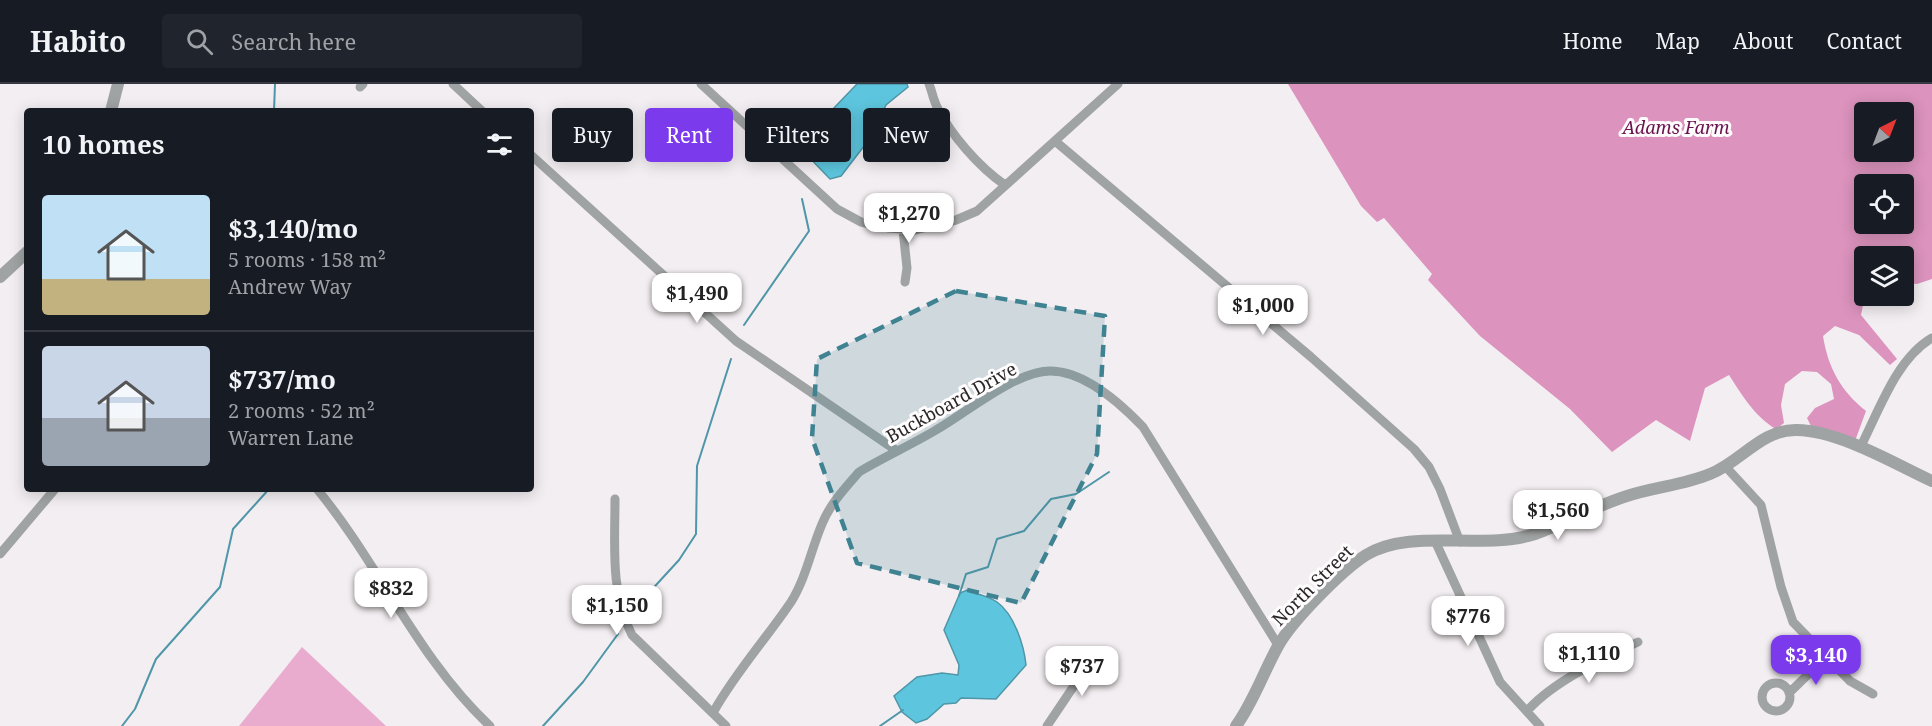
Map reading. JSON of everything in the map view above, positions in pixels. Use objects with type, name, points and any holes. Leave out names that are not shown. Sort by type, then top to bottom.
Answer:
[{"type":"street","points":[[112,108],[118,84]]},
{"type":"street","points":[[453,84],[479,108]]},
{"type":"street","points":[[701,84],[837,209],[861,222],[903,230],[938,226],[976,211],[1118,84]]},
{"type":"street","points":[[929,84],[935,104],[946,123],[989,174],[1005,185]]},
{"type":"street","points":[[1055,141],[1414,448],[1430,467],[1460,542]]},
{"type":"street","points":[[534,158],[736,341],[897,451]]},
{"type":"street","points":[[903,230],[907,268],[905,282]]},
{"type":"street","points":[[0,277],[24,255]]},
{"type":"street","points":[[1860,448],[1904,360],[1917,347],[1932,338]]},
{"type":"street","name":"Buckboard Drive","points":[[714,711],[730,684],[792,600],[805,575],[822,522],[841,492],[859,472],[1025,378],[1050,371],[1078,379],[1120,406],[1143,427],[1278,645]]},
{"type":"street","name":"North Street","points":[[1236,726],[1254,698],[1278,645],[1313,604],[1365,556],[1391,544],[1505,540],[1534,535],[1605,503],[1693,480],[1725,466],[1774,433],[1796,429],[1814,432],[1860,448],[1932,481]]},
{"type":"street","points":[[1725,466],[1761,505],[1781,588],[1793,622],[1825,658],[1855,685],[1872,694]]},
{"type":"street","points":[[0,554],[52,492]]},
{"type":"street","points":[[319,492],[345,523],[422,644],[451,683],[490,726]]},
{"type":"street","points":[[615,499],[615,566],[617,599],[622,617],[632,635],[714,711],[726,726]]},
{"type":"street","points":[[1436,543],[1492,667],[1510,694],[1540,726]]},
{"type":"street","points":[[1527,710],[1544,695],[1609,656],[1638,642]]},
{"type":"street","points":[[1047,726],[1094,656]]},
{"type":"street","points":[[1789,693],[1825,658]]},
{"type":"highlighted area","points":[[956,291],[1105,316],[1097,454],[1021,603],[857,563],[812,438],[817,359]]},
{"type":"shaded area","points":[[302,647],[386,726],[239,726]]},
{"type":"green space","name":"Adams Farm","points":[[1288,84],[1932,84],[1932,279],[1914,284],[1914,246],[1854,246],[1854,306],[1863,306],[1861,315],[1897,359],[1890,365],[1859,335],[1835,326],[1823,336],[1828,358],[1837,378],[1849,395],[1866,411],[1855,441],[1812,428],[1807,418],[1815,408],[1834,399],[1831,384],[1817,372],[1802,371],[1785,384],[1781,405],[1784,423],[1776,429],[1755,412],[1729,375],[1705,388],[1690,441],[1656,420],[1612,452],[1570,409],[1480,336],[1428,280],[1432,274],[1384,218],[1377,222],[1361,206]]},
{"type":"water","points":[[857,84],[907,84],[908,87],[885,108],[863,108],[863,147],[841,176],[830,179],[814,162],[851,162],[851,108],[834,108]]},
{"type":"water","points":[[967,590],[994,600],[1003,607],[1020,639],[1026,665],[996,699],[961,698],[956,703],[944,704],[927,719],[916,723],[902,712],[894,696],[917,677],[942,673],[958,675],[959,665],[944,630],[960,593]]},
{"type":"waterway","points":[[274,108],[275,84]]},
{"type":"waterway","points":[[744,325],[809,231],[802,199]]},
{"type":"waterway","points":[[634,609],[679,560],[696,534],[697,466],[731,359]]},
{"type":"waterway","points":[[959,596],[966,574],[988,567],[997,539],[1024,531],[1051,499],[1076,494],[1109,472]]},
{"type":"waterway","points":[[122,726],[135,709],[156,659],[220,587],[233,529],[266,492]]},
{"type":"waterway","points":[[543,726],[583,682],[618,634]]},
{"type":"waterway","points":[[880,726],[903,710]]}]
